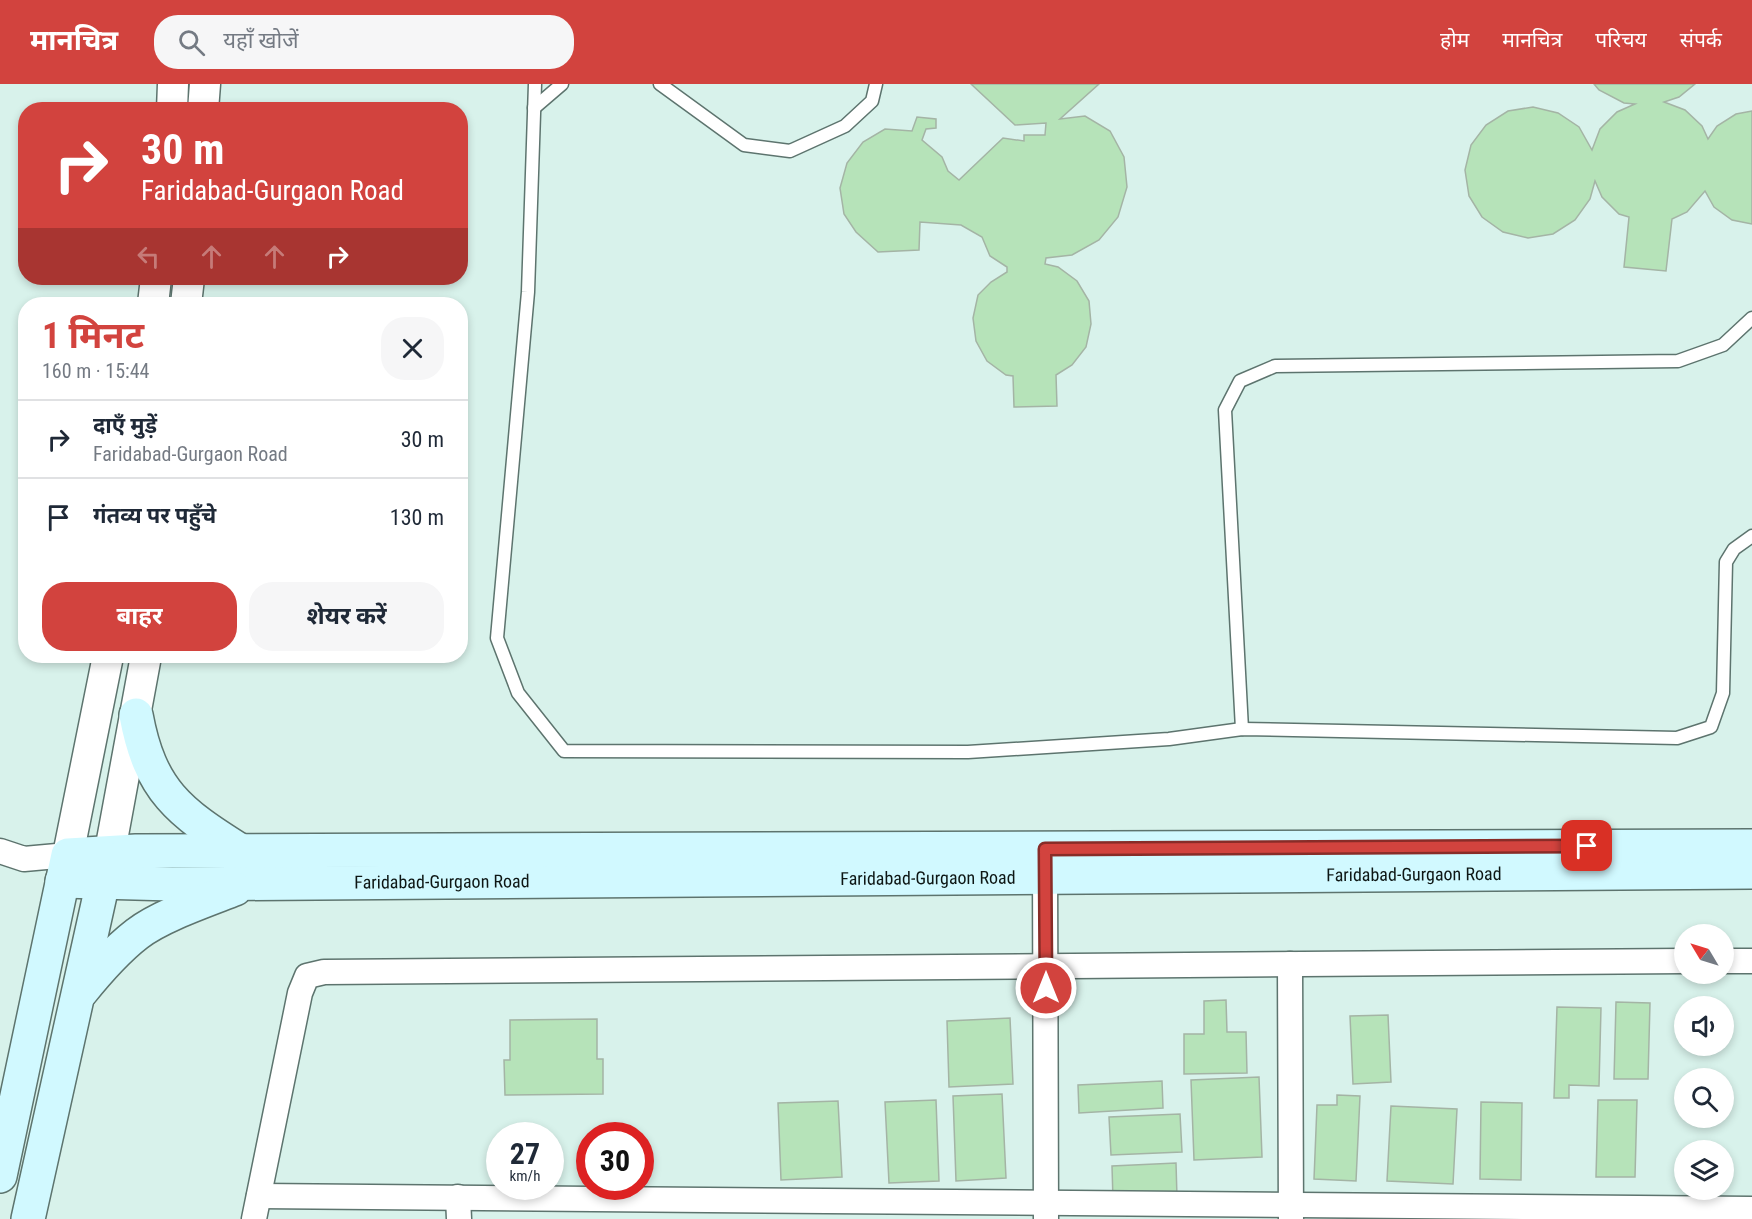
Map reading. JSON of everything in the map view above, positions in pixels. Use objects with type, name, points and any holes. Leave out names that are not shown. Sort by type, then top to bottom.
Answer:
[{"type":"main road","points":[[136,715],[142,748],[153,776],[191,819],[241,851]]},
{"type":"main road","name":"Faridabad-Gurgaon Road","points":[[107,866],[172,884],[1752,846]]},
{"type":"main road","name":"Faridabad-Gurgaon Road","points":[[65,868],[107,866],[241,851],[1752,872]]},
{"type":"main road","points":[[28,1219],[107,866]]},
{"type":"main road","points":[[0,1176],[65,868]]},
{"type":"main road","points":[[79,994],[102,965],[138,933],[202,902],[256,882]]},
{"type":"street","points":[[172,84],[172,102]]},
{"type":"street","points":[[204,102],[205,84]]},
{"type":"street","points":[[0,850],[24,859],[65,868],[107,663]]},
{"type":"street","points":[[107,866],[145,663]]},
{"type":"street","points":[[1046,862],[1046,1210]]},
{"type":"street","points":[[254,1219],[300,993],[307,976],[324,972],[1674,961]]},
{"type":"street","points":[[1734,961],[1752,961]]},
{"type":"street","points":[[1290,964],[1291,1211]]},
{"type":"street","points":[[260,1196],[458,1208],[1564,1213],[1752,1209]]},
{"type":"lane","points":[[535,84],[528,292],[497,638],[518,693],[564,751],[968,752],[1170,740],[1242,729],[1677,738],[1711,727],[1723,693],[1726,562],[1734,549],[1752,536]]},
{"type":"lane","points":[[534,108],[561,84]]},
{"type":"lane","points":[[660,84],[744,145],[790,151],[845,126],[872,101],[876,84]]},
{"type":"lane","points":[[1242,729],[1225,410],[1240,381],[1275,366],[1678,361],[1722,345],[1752,318]]},
{"type":"building","points":[[971,84],[1099,84],[1060,119],[1085,116],[1110,131],[1124,157],[1127,187],[1118,217],[1099,240],[1072,255],[1046,258],[1045,264],[1058,267],[1077,281],[1089,301],[1091,324],[1086,347],[1072,365],[1056,375],[1057,406],[1014,407],[1013,376],[1006,375],[987,361],[976,341],[973,318],[978,295],[991,282],[1007,272],[1007,267],[990,256],[982,237],[961,225],[920,222],[919,250],[878,252],[856,232],[844,214],[840,188],[847,163],[863,142],[885,129],[912,131],[917,117],[936,119],[936,128],[926,129],[922,140],[942,157],[948,171],[959,180],[1003,138],[1024,141],[1024,135],[1045,135],[1046,123],[1015,125]]},
{"type":"building","points":[[1594,84],[1695,84],[1679,97],[1664,102],[1685,110],[1702,126],[1708,139],[1717,126],[1736,114],[1752,111],[1752,224],[1732,220],[1714,207],[1705,191],[1687,212],[1672,219],[1666,271],[1624,267],[1629,217],[1619,214],[1602,197],[1595,181],[1590,199],[1575,220],[1553,234],[1528,238],[1503,232],[1482,217],[1469,196],[1465,170],[1471,145],[1486,125],[1508,111],[1533,107],[1558,113],[1579,127],[1592,150],[1600,129],[1617,112],[1635,104],[1624,103],[1599,90]]},
{"type":"building","points":[[1226,1000],[1227,1032],[1246,1032],[1247,1073],[1184,1074],[1184,1034],[1204,1034],[1204,1001]]},
{"type":"building","points":[[1616,1002],[1650,1003],[1648,1079],[1614,1079]]},
{"type":"building","points":[[1557,1007],[1601,1008],[1599,1086],[1569,1085],[1569,1098],[1554,1098]]},
{"type":"building","points":[[1388,1015],[1391,1082],[1353,1084],[1350,1016]]},
{"type":"building","points":[[1010,1018],[1013,1084],[949,1087],[947,1021]]},
{"type":"building","points":[[597,1019],[597,1059],[603,1059],[603,1094],[505,1095],[504,1060],[510,1060],[510,1020]]},
{"type":"building","points":[[1259,1077],[1262,1157],[1194,1160],[1191,1080]]},
{"type":"building","points":[[1162,1081],[1163,1108],[1079,1113],[1078,1085]]},
{"type":"building","points":[[1002,1094],[1006,1178],[956,1181],[953,1096]]},
{"type":"building","points":[[1337,1095],[1360,1096],[1356,1181],[1314,1179],[1317,1105],[1337,1105]]},
{"type":"building","points":[[936,1100],[939,1181],[889,1183],[885,1102]]},
{"type":"building","points":[[1598,1100],[1637,1100],[1635,1177],[1596,1177]]},
{"type":"building","points":[[838,1101],[842,1177],[781,1180],[778,1103]]},
{"type":"building","points":[[1481,1102],[1522,1103],[1521,1180],[1480,1179]]},
{"type":"building","points":[[1391,1106],[1457,1109],[1453,1184],[1387,1181]]},
{"type":"building","points":[[1180,1114],[1182,1152],[1111,1155],[1109,1117]]},
{"type":"building","points":[[1176,1163],[1177,1197],[1113,1200],[1112,1166]]},
{"type":"route","points":[[1046,988],[1045,849],[1587,846]]}]
